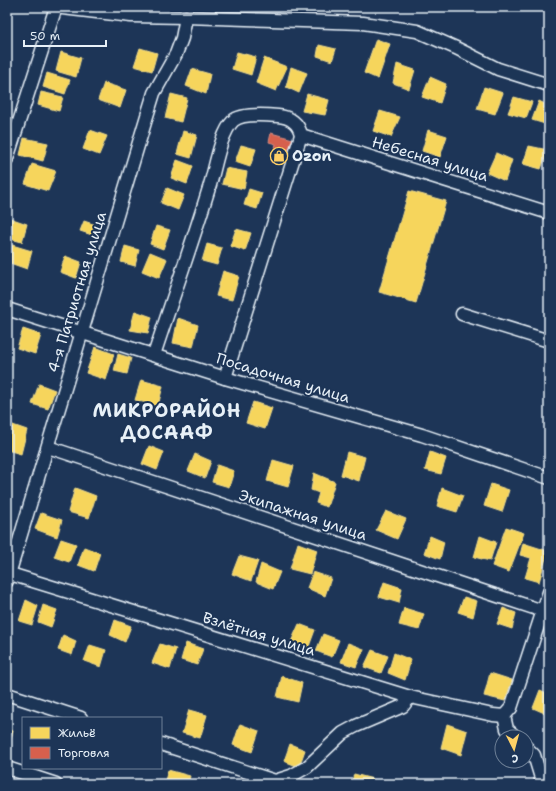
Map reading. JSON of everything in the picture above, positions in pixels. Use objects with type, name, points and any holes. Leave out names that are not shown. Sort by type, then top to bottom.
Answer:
[{"type":"street","points":[[7,159],[55,7],[131,16],[186,16],[363,24],[417,31],[498,69],[549,85]]},
{"type":"street","name":"4-я Патриотная улица","points":[[8,576],[154,93],[176,54],[182,38],[186,16]]},
{"type":"street","points":[[154,355],[209,189],[226,131],[234,119],[245,116],[279,116],[294,121],[299,127],[300,135],[226,378]]},
{"type":"street","name":"Небесная улица","points":[[300,135],[549,213]]},
{"type":"street","name":"Посадочная улица","points":[[7,309],[226,378],[422,435],[549,478]]},
{"type":"street","points":[[462,314],[549,341]]},
{"type":"street","name":"Экипажная улица","points":[[48,447],[546,612]]},
{"type":"street","name":"Взлётная улица","points":[[8,576],[410,697],[493,716],[504,716]]},
{"type":"street","points":[[508,729],[504,716],[511,708],[546,612],[549,592]]},
{"type":"street","points":[[7,694],[78,717]]},
{"type":"street","points":[[162,744],[275,781],[291,776],[307,767],[343,733],[403,706],[410,697]]},
{"type":"street","points":[[534,755],[541,784]]},
{"type":"street","points":[[7,768],[56,784]]},
{"type":"building: Жильё","points":[[376,39],[390,44],[378,79],[364,73]]},
{"type":"building: Жильё","points":[[319,45],[336,49],[332,61],[317,56]]},
{"type":"building: Жильё","points":[[140,48],[157,53],[152,71],[134,66]]},
{"type":"building: Жильё","points":[[61,52],[81,58],[76,77],[56,71]]},
{"type":"building: Жильё","points":[[237,52],[256,57],[251,75],[232,69]]},
{"type":"building: Жильё","points":[[264,58],[287,67],[276,91],[256,83]]},
{"type":"building: Жильё","points":[[397,64],[415,70],[409,89],[393,83]]},
{"type":"building: Жильё","points":[[291,67],[307,73],[299,93],[286,87]]},
{"type":"building: Жильё","points":[[192,69],[210,74],[206,94],[186,86]]},
{"type":"building: Жильё","points":[[47,73],[70,80],[65,94],[43,87]]},
{"type":"building: Жильё","points":[[430,77],[446,84],[440,103],[422,97]]},
{"type":"building: Жильё","points":[[104,83],[126,90],[120,108],[98,100]]},
{"type":"building: Жильё","points":[[484,87],[503,93],[495,114],[477,109]]},
{"type":"building: Жильё","points":[[41,92],[63,97],[59,111],[38,105]]},
{"type":"building: Жильё","points":[[171,94],[187,98],[181,122],[165,118]]},
{"type":"building: Жильё","points":[[307,94],[329,100],[325,115],[302,111]]},
{"type":"building: Жильё","points":[[514,97],[532,102],[526,118],[508,113]]},
{"type":"building: Жильё","points":[[539,101],[549,106],[545,124],[532,120]]},
{"type":"building: Жильё","points":[[380,111],[400,117],[391,137],[373,131]]},
{"type":"building: Жильё","points":[[90,130],[107,136],[99,155],[83,149]]},
{"type":"building: Жильё","points":[[428,130],[447,136],[440,157],[422,151]]},
{"type":"building: Жильё","points":[[183,131],[197,135],[191,158],[177,154]]},
{"type":"building: Жильё","points":[[24,138],[48,143],[43,161],[20,155]]},
{"type":"building: Жильё","points":[[241,145],[256,149],[250,167],[235,162]]},
{"type":"building: Жильё","points":[[529,146],[548,150],[541,169],[523,164]]},
{"type":"building: Жильё","points":[[496,153],[512,160],[505,181],[487,173]]},
{"type":"building: Жильё","points":[[177,160],[193,166],[187,184],[171,178]]},
{"type":"building: Жильё","points":[[32,164],[56,171],[48,191],[25,184]]},
{"type":"building: Жильё","points":[[226,168],[247,172],[244,189],[222,184]]},
{"type":"building: Жильё","points":[[167,188],[184,195],[178,210],[161,203]]},
{"type":"building: Жильё","points":[[249,189],[262,193],[257,209],[244,205]]},
{"type":"building: Жильё","points":[[409,191],[446,201],[416,303],[379,292]]},
{"type":"building: Жильё","points":[[7,217],[27,224],[22,242],[7,238]]},
{"type":"building: Жильё","points":[[84,221],[99,226],[95,236],[80,231]]},
{"type":"building: Жильё","points":[[156,226],[170,230],[163,249],[150,244]]},
{"type":"building: Жильё","points":[[236,229],[251,233],[245,251],[230,246]]},
{"type":"building: Жильё","points":[[207,244],[222,248],[217,265],[202,261]]},
{"type":"building: Жильё","points":[[12,245],[32,251],[27,269],[7,262]]},
{"type":"building: Жильё","points":[[125,246],[139,250],[135,266],[121,262]]},
{"type":"building: Жильё","points":[[150,252],[167,259],[159,278],[142,271]]},
{"type":"building: Жильё","points":[[65,256],[81,262],[76,278],[60,272]]},
{"type":"building: Жильё","points":[[223,271],[239,276],[232,300],[216,296]]},
{"type":"building: Жильё","points":[[135,311],[152,317],[148,333],[130,330]]},
{"type":"building: Жильё","points":[[178,318],[198,325],[193,347],[173,343]]},
{"type":"building: Жильё","points":[[23,329],[41,335],[35,354],[17,348]]},
{"type":"building: Жильё","points":[[95,347],[114,354],[106,380],[86,373]]},
{"type":"building: Жильё","points":[[118,354],[131,358],[127,374],[114,371]]},
{"type":"building: Жильё","points":[[141,380],[163,386],[158,406],[135,400]]},
{"type":"building: Жильё","points":[[39,384],[55,390],[48,409],[32,404]]},
{"type":"building: Жильё","points":[[253,402],[272,408],[265,429],[246,423]]},
{"type":"building: Жильё","points":[[7,423],[27,430],[21,454],[7,450]]},
{"type":"building: Жильё","points":[[149,446],[164,452],[157,470],[142,464]]},
{"type":"building: Жильё","points":[[347,452],[365,457],[359,481],[341,475]]},
{"type":"building: Жильё","points":[[430,452],[446,458],[441,474],[425,470]]},
{"type":"building: Жильё","points":[[195,454],[211,461],[205,478],[188,471]]},
{"type":"building: Жильё","points":[[273,460],[294,466],[288,487],[267,481]]},
{"type":"building: Жильё","points":[[217,465],[234,471],[229,487],[212,482]]},
{"type":"building: Жильё","points":[[314,473],[335,482],[327,507],[316,503],[319,493],[311,490]]},
{"type":"building: Жильё","points":[[491,484],[509,490],[502,512],[484,506]]},
{"type":"building: Жильё","points":[[75,488],[96,496],[89,518],[68,512]]},
{"type":"building: Жильё","points":[[442,488],[463,496],[457,512],[437,506]]},
{"type":"building: Жильё","points":[[386,511],[406,519],[397,539],[376,530]]},
{"type":"building: Жильё","points":[[41,513],[62,520],[57,537],[35,529]]},
{"type":"building: Жильё","points":[[506,527],[524,533],[509,572],[492,566]]},
{"type":"building: Жильё","points":[[430,536],[444,542],[440,559],[424,553]]},
{"type":"building: Жильё","points":[[480,536],[496,542],[490,561],[474,557]]},
{"type":"building: Жильё","points":[[61,539],[76,544],[69,562],[54,557]]},
{"type":"building: Жильё","points":[[298,543],[317,550],[310,574],[290,569]]},
{"type":"building: Жильё","points":[[523,543],[548,551],[539,582],[525,578],[531,558],[520,555]]},
{"type":"building: Жильё","points":[[84,547],[100,553],[94,571],[78,565]]},
{"type":"building: Жильё","points":[[239,556],[258,561],[251,581],[232,574]]},
{"type":"building: Жильё","points":[[261,564],[280,572],[273,589],[256,582]]},
{"type":"building: Жильё","points":[[313,572],[331,578],[325,596],[307,588]]},
{"type":"building: Жильё","points":[[384,582],[402,588],[399,603],[379,597]]},
{"type":"building: Жильё","points":[[464,597],[477,601],[473,617],[458,612]]},
{"type":"building: Жильё","points":[[26,600],[38,606],[32,625],[19,621]]},
{"type":"building: Жильё","points":[[43,605],[57,610],[51,627],[38,622]]},
{"type":"building: Жильё","points":[[404,608],[424,614],[419,630],[399,625]]},
{"type":"building: Жильё","points":[[503,608],[516,613],[512,629],[497,624]]},
{"type":"building: Жильё","points":[[115,620],[131,626],[125,642],[110,635]]},
{"type":"building: Жильё","points":[[299,624],[315,630],[308,649],[290,644]]},
{"type":"building: Жильё","points":[[323,634],[339,640],[332,657],[316,651]]},
{"type":"building: Жильё","points":[[63,635],[76,641],[72,655],[58,650]]},
{"type":"building: Жильё","points":[[186,643],[203,649],[197,665],[181,660]]},
{"type":"building: Жильё","points":[[348,643],[364,649],[356,667],[341,662]]},
{"type":"building: Жильё","points":[[160,644],[176,649],[170,669],[152,663]]},
{"type":"building: Жильё","points":[[90,645],[106,650],[101,667],[84,661]]},
{"type":"building: Жильё","points":[[372,650],[388,656],[381,673],[364,667]]},
{"type":"building: Жильё","points":[[394,653],[411,660],[405,680],[388,673]]},
{"type":"building: Жильё","points":[[490,673],[512,680],[505,701],[484,696]]},
{"type":"building: Жильё","points":[[282,676],[302,683],[298,702],[277,697]]},
{"type":"building: Жильё","points":[[540,690],[549,694],[549,715],[533,708]]},
{"type":"building: Жильё","points":[[189,710],[207,715],[200,738],[182,733]]},
{"type":"building: Жильё","points":[[240,724],[259,731],[252,752],[233,745]]},
{"type":"building: Жильё","points":[[447,724],[467,731],[461,755],[441,748]]},
{"type":"building: Жильё","points":[[7,729],[13,731],[7,751]]},
{"type":"building: Жильё","points":[[290,744],[305,750],[299,767],[284,761]]},
{"type":"building: Жильё","points":[[168,770],[190,776],[188,784],[164,784]]},
{"type":"building: Жильё","points":[[354,774],[373,779],[372,784],[351,784]]},
{"type":"building: Торговля","points":[[271,133],[293,139],[289,150],[283,149],[279,164],[271,162],[276,144],[269,142]]},
{"type":"place","name":"Ozon","points":[[279,156]]},
{"type":"district","name":"МИКРОРАЙОН ДОСААФ","points":[[167,421]]}]
